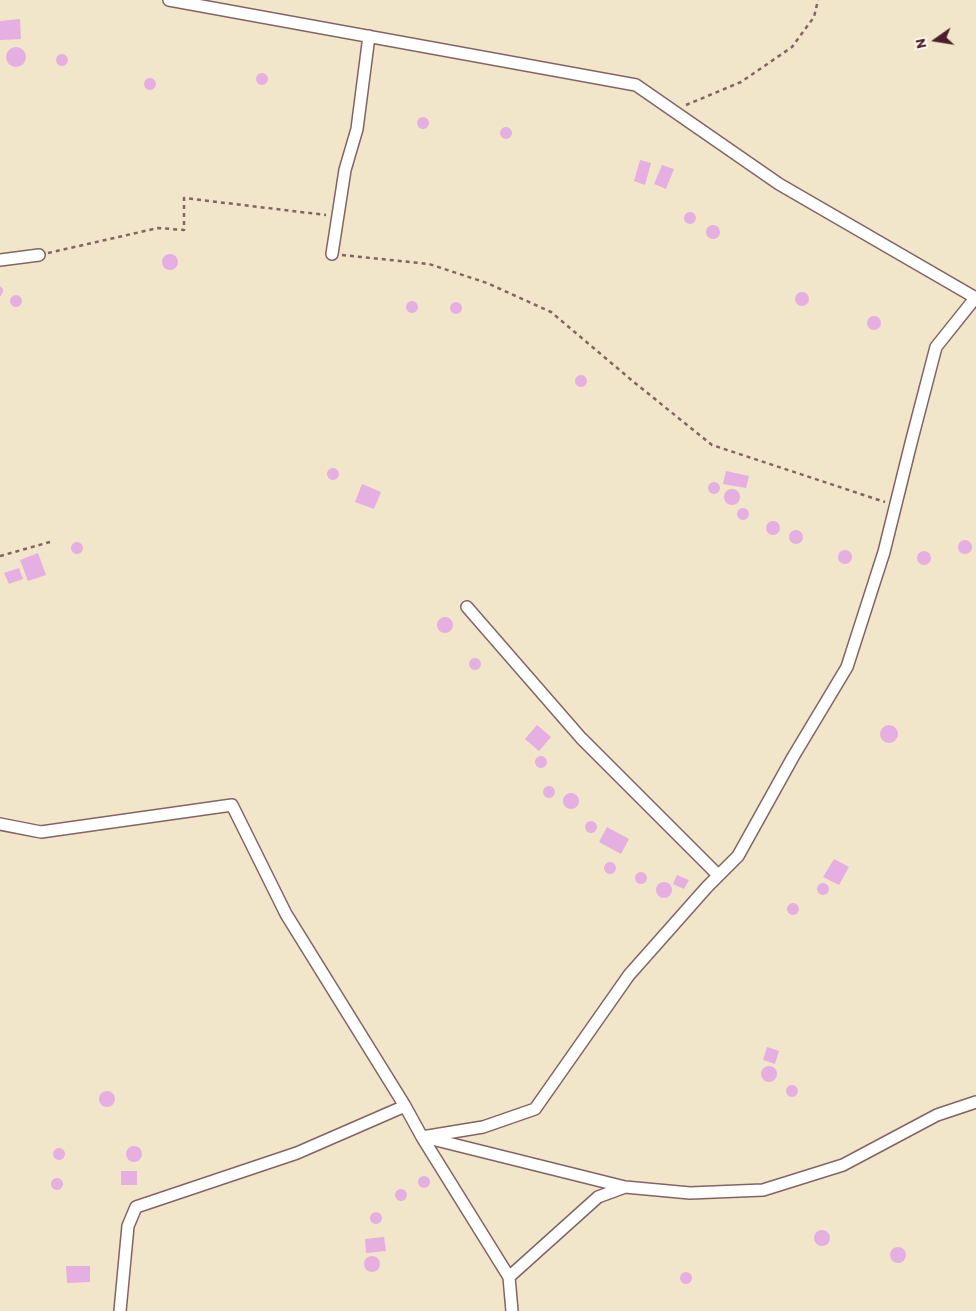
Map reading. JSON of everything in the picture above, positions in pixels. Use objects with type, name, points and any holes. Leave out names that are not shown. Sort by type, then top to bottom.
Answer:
[{"type":"street","points":[[169,0],[636,85],[779,184],[976,298],[936,347],[884,552],[846,667],[792,757],[738,856],[718,875],[629,976],[535,1109],[483,1127],[422,1137]]},
{"type":"street","points":[[332,254],[344,170],[356,129],[369,36]]},
{"type":"street","points":[[0,260],[39,255]]},
{"type":"street","points":[[467,607],[581,738],[718,875]]},
{"type":"street","points":[[0,824],[41,832],[232,805],[286,914],[509,1277],[512,1311]]},
{"type":"street","points":[[422,1137],[625,1187],[690,1193],[762,1190],[843,1165],[937,1115],[976,1102]]},
{"type":"street","points":[[120,1311],[128,1226],[136,1207],[297,1153],[405,1106]]},
{"type":"street","points":[[509,1277],[598,1197],[625,1187]]},
{"type":"path","points":[[673,111],[741,82],[792,46],[814,17],[818,0]]},
{"type":"path","points":[[39,255],[158,228],[184,230],[184,198],[338,216]]},
{"type":"path","points":[[332,254],[429,264],[487,282],[550,312],[712,445],[896,505]]},
{"type":"path","points":[[0,556],[50,542]]},
{"type":"building","points":[[20,19],[21,39],[0,40],[0,21]]},
{"type":"building","points":[[12,47],[20,47],[26,53],[26,61],[20,67],[12,67],[6,61],[6,53]]},
{"type":"building","points":[[60,54],[64,54],[68,60],[64,66],[60,66],[56,62],[56,58]]},
{"type":"building","points":[[260,73],[264,73],[268,79],[264,85],[260,85],[256,81],[256,77]]},
{"type":"building","points":[[148,78],[152,78],[156,84],[152,90],[148,90],[144,86],[144,82]]},
{"type":"building","points":[[421,117],[425,117],[429,123],[425,129],[421,129],[417,125],[417,121]]},
{"type":"building","points":[[504,127],[508,127],[512,133],[508,139],[504,139],[500,135],[500,131]]},
{"type":"building","points":[[640,160],[651,163],[645,185],[634,181]]},
{"type":"building","points":[[662,165],[674,169],[666,189],[654,184]]},
{"type":"building","points":[[688,212],[692,212],[696,218],[692,224],[688,224],[684,220],[684,216]]},
{"type":"building","points":[[713,225],[718,227],[720,232],[718,237],[713,239],[708,237],[706,232],[708,227]]},
{"type":"building","points":[[170,254],[178,262],[170,270],[162,262]]},
{"type":"building","points":[[0,286],[3,292],[0,297]]},
{"type":"building","points":[[802,292],[807,294],[809,299],[807,304],[802,306],[797,304],[795,299],[797,294]]},
{"type":"building","points":[[14,295],[18,295],[22,301],[18,307],[14,307],[10,303],[10,299]]},
{"type":"building","points":[[410,301],[414,301],[418,307],[414,313],[410,313],[406,309],[406,305]]},
{"type":"building","points":[[454,302],[458,302],[462,308],[458,314],[454,314],[450,310],[450,306]]},
{"type":"building","points":[[874,316],[879,318],[881,323],[879,328],[874,330],[869,328],[867,323],[869,318]]},
{"type":"building","points":[[579,375],[583,375],[587,381],[583,387],[579,387],[575,383],[575,379]]},
{"type":"building","points":[[331,468],[335,468],[339,474],[335,480],[331,480],[327,476],[327,472]]},
{"type":"building","points":[[726,471],[749,476],[746,488],[723,484]]},
{"type":"building","points":[[712,482],[716,482],[720,488],[716,494],[712,494],[708,490],[708,486]]},
{"type":"building","points":[[362,484],[381,492],[374,509],[355,502]]},
{"type":"building","points":[[732,489],[738,491],[740,497],[738,503],[732,505],[726,503],[724,497],[726,491]]},
{"type":"building","points":[[741,508],[745,508],[749,514],[745,520],[741,520],[737,516],[737,512]]},
{"type":"building","points":[[773,521],[778,523],[780,528],[778,533],[773,535],[768,533],[766,528],[768,523]]},
{"type":"building","points":[[796,530],[801,532],[803,537],[801,542],[796,544],[791,542],[789,537],[791,532]]},
{"type":"building","points":[[965,540],[970,542],[972,547],[970,552],[965,554],[960,552],[958,547],[960,542]]},
{"type":"building","points":[[75,542],[79,542],[83,548],[79,554],[75,554],[71,550],[71,546]]},
{"type":"building","points":[[845,550],[850,552],[852,557],[850,562],[845,564],[840,562],[838,557],[840,552]]},
{"type":"building","points":[[924,551],[929,553],[931,558],[929,563],[924,565],[919,563],[917,558],[919,553]]},
{"type":"building","points":[[38,553],[46,575],[28,581],[20,560]]},
{"type":"building","points":[[19,568],[23,579],[9,584],[4,573]]},
{"type":"building","points":[[445,617],[451,619],[453,625],[451,631],[445,633],[439,631],[437,625],[439,619]]},
{"type":"building","points":[[473,658],[477,658],[481,664],[477,670],[473,670],[469,666],[469,662]]},
{"type":"building","points":[[537,725],[551,737],[539,751],[525,739]]},
{"type":"building","points":[[889,725],[895,728],[898,734],[895,740],[889,743],[883,740],[880,734],[883,728]]},
{"type":"building","points":[[539,756],[543,756],[547,762],[543,768],[539,768],[535,764],[535,760]]},
{"type":"building","points":[[547,786],[551,786],[555,792],[551,798],[547,798],[543,794],[543,790]]},
{"type":"building","points":[[571,793],[577,795],[579,801],[577,807],[571,809],[565,807],[563,801],[565,795]]},
{"type":"building","points":[[589,821],[593,821],[597,827],[593,833],[589,833],[585,829],[585,825]]},
{"type":"building","points":[[607,827],[629,839],[621,854],[599,842]]},
{"type":"building","points":[[834,859],[849,867],[839,885],[823,877]]},
{"type":"building","points":[[608,862],[612,862],[616,868],[612,874],[608,874],[604,870],[604,866]]},
{"type":"building","points":[[639,872],[643,872],[647,878],[643,884],[639,884],[635,880],[635,876]]},
{"type":"building","points":[[677,875],[689,880],[684,889],[673,884]]},
{"type":"building","points":[[664,882],[670,884],[672,890],[670,896],[664,898],[658,896],[656,890],[658,884]]},
{"type":"building","points":[[821,883],[825,883],[829,889],[825,895],[821,895],[817,891],[817,887]]},
{"type":"building","points":[[791,903],[795,903],[799,909],[795,915],[791,915],[787,911],[787,907]]},
{"type":"building","points":[[767,1047],[779,1051],[775,1064],[763,1060]]},
{"type":"building","points":[[769,1066],[775,1068],[777,1074],[775,1080],[769,1082],[763,1080],[761,1074],[763,1068]]},
{"type":"building","points":[[790,1085],[794,1085],[798,1091],[794,1097],[790,1097],[786,1093],[786,1089]]},
{"type":"building","points":[[107,1091],[113,1093],[115,1099],[113,1105],[107,1107],[101,1105],[99,1099],[101,1093]]},
{"type":"building","points":[[134,1146],[140,1148],[142,1154],[140,1160],[134,1162],[128,1160],[126,1154],[128,1148]]},
{"type":"building","points":[[57,1148],[61,1148],[65,1154],[61,1160],[57,1160],[53,1156],[53,1152]]},
{"type":"building","points":[[121,1171],[137,1171],[137,1185],[121,1185]]},
{"type":"building","points":[[422,1176],[426,1176],[430,1182],[426,1188],[422,1188],[418,1184],[418,1180]]},
{"type":"building","points":[[55,1178],[59,1178],[63,1184],[59,1190],[55,1190],[51,1186],[51,1182]]},
{"type":"building","points":[[399,1189],[403,1189],[407,1195],[403,1201],[399,1201],[395,1197],[395,1193]]},
{"type":"building","points":[[374,1212],[378,1212],[382,1218],[378,1224],[374,1224],[370,1220],[370,1216]]},
{"type":"building","points":[[822,1230],[828,1232],[830,1238],[828,1244],[822,1246],[816,1244],[814,1238],[816,1232]]},
{"type":"building","points":[[384,1237],[386,1251],[366,1253],[365,1239]]},
{"type":"building","points":[[898,1247],[904,1249],[906,1255],[904,1261],[898,1263],[892,1261],[890,1255],[892,1249]]},
{"type":"building","points":[[372,1256],[378,1258],[380,1264],[378,1270],[372,1272],[366,1270],[364,1264],[366,1258]]},
{"type":"building","points":[[66,1266],[90,1266],[90,1282],[67,1283]]},
{"type":"building","points":[[684,1272],[688,1272],[692,1278],[688,1284],[684,1284],[680,1280],[680,1276]]}]
